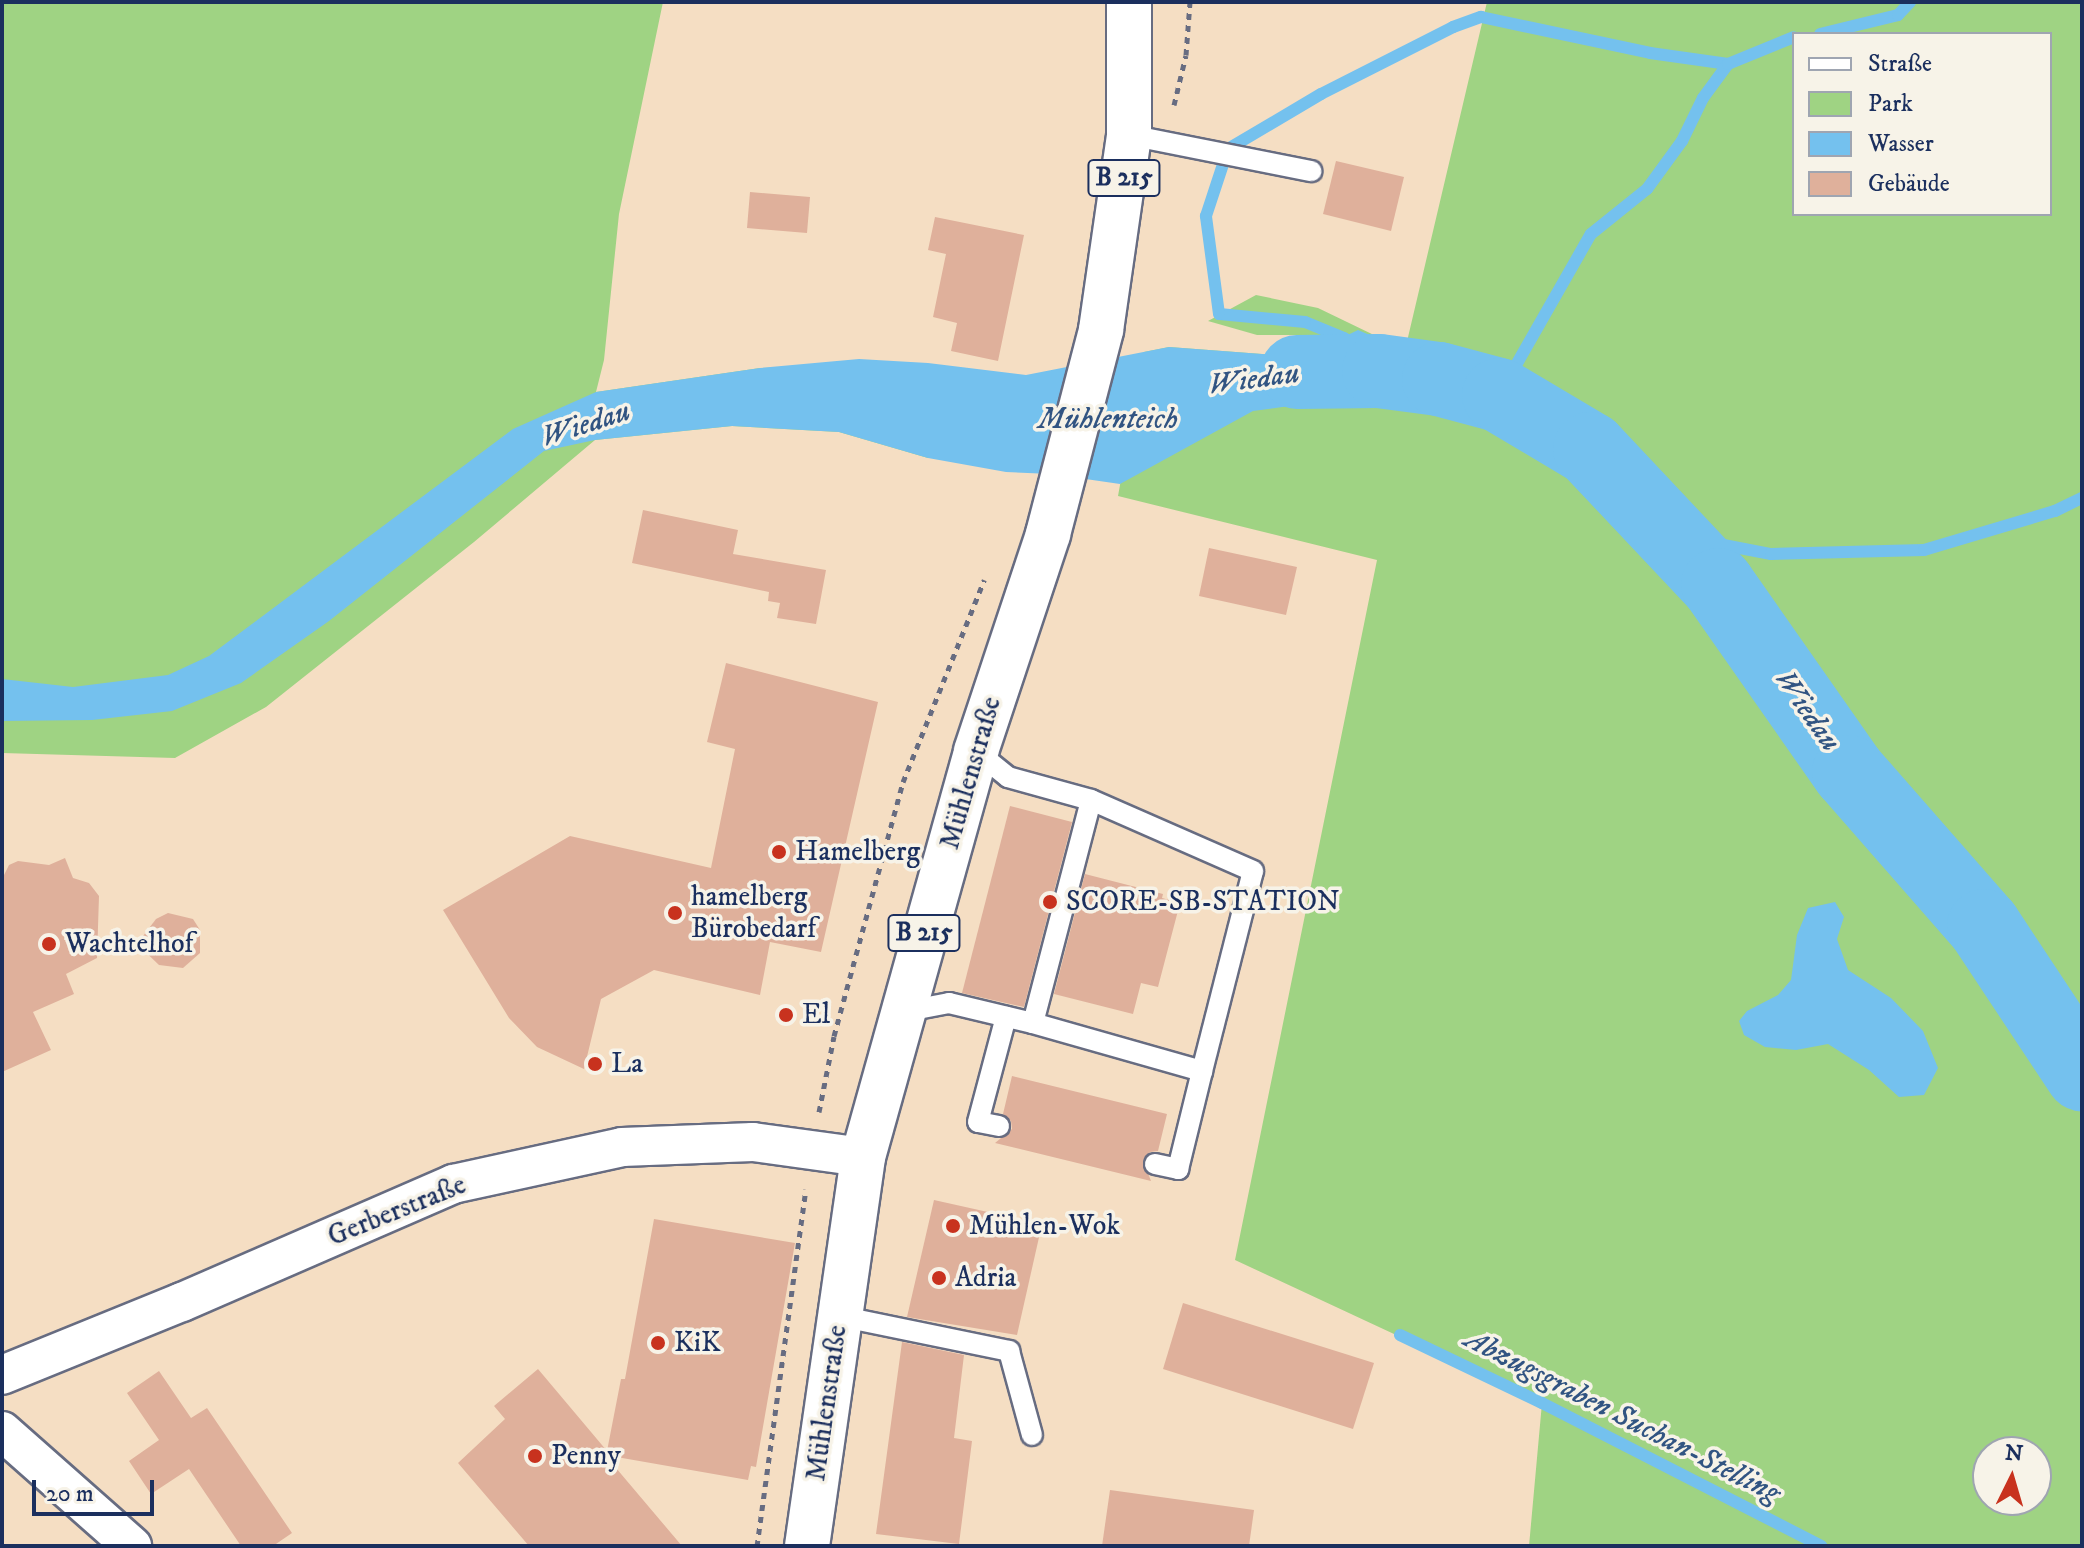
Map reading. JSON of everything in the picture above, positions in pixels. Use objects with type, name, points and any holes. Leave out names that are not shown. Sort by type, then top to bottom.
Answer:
[{"type":"main road","name":"Mühlenstraße","points":[[807,1546],[863,1157],[976,751],[1048,534],[1101,330],[1117,241],[1129,135],[1129,2]]},
{"type":"street","name":"Gerberstraße","points":[[2,1375],[182,1302],[453,1184],[622,1147],[753,1142],[863,1157]]},
{"type":"street","points":[[2,1431],[132,1546]]},
{"type":"lane","points":[[1129,135],[1205,153],[1311,171]]},
{"type":"lane","points":[[976,751],[1008,777],[1091,800],[1253,871],[1178,1169],[1155,1164]]},
{"type":"lane","points":[[1033,1023],[1091,800]]},
{"type":"lane","points":[[902,1012],[949,1003],[1033,1023],[1202,1071]]},
{"type":"lane","points":[[999,1126],[978,1122],[1006,1017]]},
{"type":"lane","points":[[839,1316],[1009,1351],[1032,1435]]},
{"type":"green space","points":[[2,2],[663,2],[619,214],[604,360],[596,392],[760,368],[928,363],[928,458],[839,432],[732,426],[595,440],[474,542],[266,707],[175,758],[2,753]]},
{"type":"green space","points":[[1487,2],[2082,2],[2082,1546],[1529,1546],[1542,1403],[1235,1260],[1377,560],[1118,496],[1144,352],[1169,347],[1276,355],[1329,343],[1299,335],[1257,335],[1208,321],[1256,295],[1318,308],[1405,350]]},
{"type":"water","name":"Mühlenteich","points":[[1358,330],[1405,350],[1389,406],[1319,402],[1253,411],[1120,484],[1051,474],[1006,472],[928,458],[839,432],[732,426],[595,440],[544,451],[329,621],[241,683],[172,711],[92,720],[2,721],[2,679],[73,687],[168,675],[209,656],[513,429],[596,392],[760,368],[859,359],[928,363],[1026,375],[1169,347],[1276,355],[1331,343]]},
{"type":"water","points":[[1835,902],[1844,917],[1837,939],[1848,970],[1891,998],[1923,1031],[1938,1068],[1924,1095],[1899,1097],[1869,1070],[1828,1044],[1796,1050],[1765,1047],[1744,1035],[1739,1021],[1747,1011],[1778,995],[1791,980],[1797,935],[1808,908]]},
{"type":"building","points":[[1336,161],[1404,177],[1391,231],[1323,214]]},
{"type":"building","points":[[750,192],[810,197],[807,233],[747,228]]},
{"type":"building","points":[[935,217],[1024,235],[998,361],[951,351],[957,323],[933,317],[946,254],[928,250]]},
{"type":"building","points":[[643,510],[738,530],[733,554],[826,570],[816,624],[777,618],[780,603],[768,601],[769,592],[632,563]]},
{"type":"building","points":[[1209,548],[1297,567],[1286,615],[1199,596]]},
{"type":"building","name":"Hamelberg","points":[[726,663],[878,702],[821,952],[770,942],[760,995],[654,970],[601,999],[584,1069],[537,1047],[509,1018],[443,910],[570,836],[711,868],[735,749],[707,742]]},
{"type":"building","points":[[1010,806],[1072,822],[1024,1007],[962,993]]},
{"type":"building","name":"Wachtelhof","points":[[65,858],[73,878],[89,883],[99,896],[97,958],[66,974],[74,994],[33,1012],[51,1050],[2,1072],[2,879],[9,865],[18,861],[49,865]]},
{"type":"building","points":[[1085,874],[1163,894],[1162,898],[1180,903],[1158,987],[1141,983],[1133,1014],[1054,994]]},
{"type":"building","points":[[168,913],[193,919],[200,930],[200,953],[183,968],[159,965],[137,944],[156,919]]},
{"type":"building","points":[[1012,1076],[1167,1114],[1158,1151],[1150,1152],[1143,1160],[1151,1181],[995,1143],[1012,1129],[1011,1121],[1003,1114]]},
{"type":"building","points":[[934,1200],[1042,1224],[1017,1335],[907,1317]]},
{"type":"building","points":[[654,1219],[795,1243],[756,1467],[751,1466],[748,1480],[605,1455],[682,1546],[529,1546],[458,1463],[505,1419],[494,1406],[538,1369],[607,1451],[621,1379],[625,1379]]},
{"type":"building","points":[[1183,1303],[1374,1363],[1353,1429],[1163,1369]]},
{"type":"building","points":[[902,1342],[964,1355],[954,1438],[972,1441],[959,1544],[876,1534]]},
{"type":"building","points":[[159,1371],[191,1418],[207,1408],[292,1533],[273,1546],[241,1546],[189,1469],[151,1494],[129,1461],[159,1440],[127,1393]]},
{"type":"building","points":[[1110,1490],[1254,1510],[1249,1546],[1102,1546]]},
{"type":"waterway","points":[[1828,32],[1898,15],[1910,2]]},
{"type":"waterway","points":[[1354,347],[1344,338],[1305,322],[1219,314],[1206,216],[1228,149],[1321,94],[1453,27],[1481,17],[1650,53],[1728,64]]},
{"type":"waterway","points":[[1499,395],[1591,234],[1647,189],[1682,141],[1703,98],[1728,64],[1792,38]]},
{"type":"waterway","name":"Wiedau","points":[[1297,372],[1379,371],[1439,379],[1499,395],[1590,449],[1718,585],[1849,772],[1984,926],[2082,1074]]},
{"type":"waterway","points":[[1672,535],[1771,554],[1924,550],[2055,511],[2082,498]]},
{"type":"waterway","name":"Abzugsgraben Suchan-Stelling","points":[[1400,1335],[1542,1403],[1821,1546]]},
{"type":"place","name":"Hamelberg","points":[[779,852]]},
{"type":"place","name":"SCORE-SB-STATION","points":[[1050,902]]},
{"type":"place","name":"hamelberg Bürobedarf","points":[[675,913]]},
{"type":"place","name":"Wachtelhof","points":[[49,944]]},
{"type":"place","name":"El","points":[[786,1015]]},
{"type":"place","name":"La","points":[[595,1064]]},
{"type":"place","name":"Mühlen-Wok","points":[[953,1226]]},
{"type":"place","name":"Adria","points":[[939,1278]]},
{"type":"place","name":"KiK","points":[[658,1343]]},
{"type":"place","name":"Penny","points":[[535,1456]]}]
